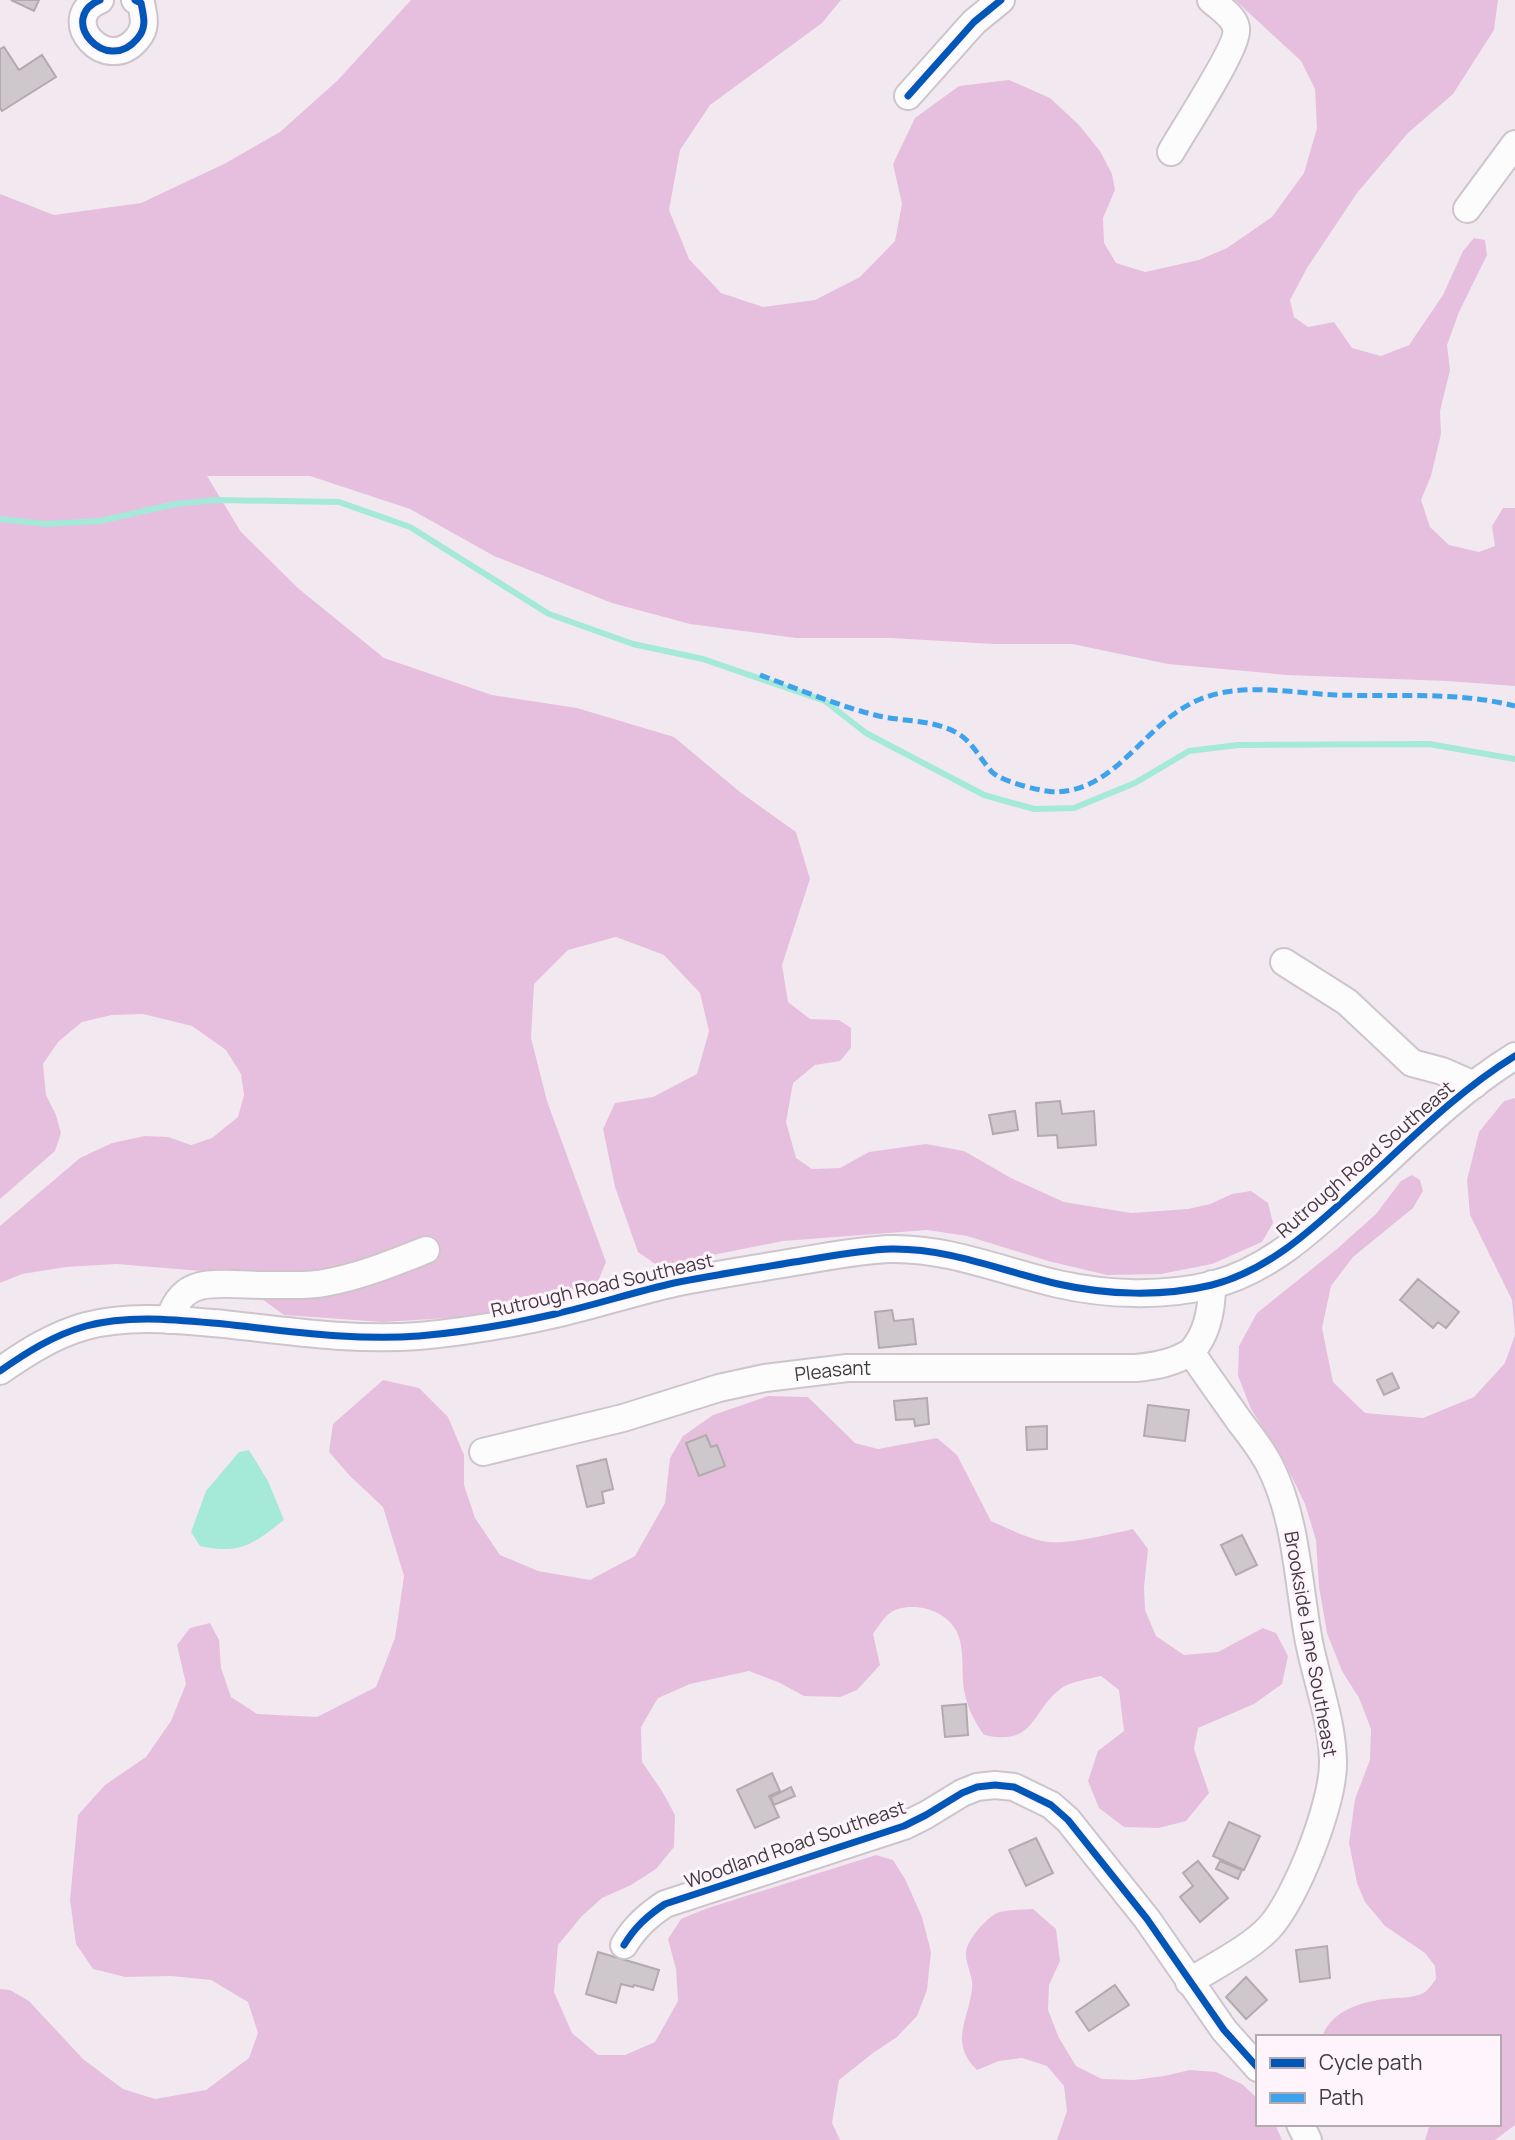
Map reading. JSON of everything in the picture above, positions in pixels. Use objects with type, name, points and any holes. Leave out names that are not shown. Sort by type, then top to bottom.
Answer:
[{"type":"street","points":[[100,0],[84,12],[82,24],[89,39],[101,49],[118,52],[133,44],[142,34],[145,19],[140,1]]},
{"type":"street","points":[[908,96],[974,22],[1001,0]]},
{"type":"street","points":[[1171,152],[1237,37],[1231,18],[1211,0]]},
{"type":"street","points":[[1467,209],[1515,144]]},
{"type":"street","points":[[1284,962],[1347,1002],[1412,1063],[1442,1071],[1474,1085]]},
{"type":"street","name":"Rutrough Road Southeast","points":[[0,1371],[31,1349],[87,1325],[117,1321],[169,1320],[323,1334],[419,1336],[494,1326],[554,1314],[671,1284],[857,1252],[920,1250],[950,1254],[1059,1284],[1106,1292],[1172,1291],[1212,1284],[1251,1271],[1306,1235],[1474,1085],[1515,1056]]},
{"type":"street","points":[[169,1320],[181,1297],[192,1288],[203,1284],[270,1286],[322,1283],[384,1267],[426,1250]]},
{"type":"street","points":[[1191,1353],[1206,1330],[1212,1284]]},
{"type":"street","name":"Pleasant","points":[[483,1452],[623,1418],[719,1388],[765,1378],[847,1368],[1136,1368],[1158,1366],[1191,1353]]},
{"type":"street","name":"Brookside Lane Southeast","points":[[1189,1982],[1266,1930],[1279,1915],[1326,1811],[1332,1785],[1333,1762],[1331,1736],[1313,1664],[1292,1536],[1280,1488],[1261,1451],[1191,1353]]},
{"type":"street","name":"Woodland Road Southeast","points":[[624,1945],[648,1916],[665,1905],[904,1826],[977,1787],[1014,1787],[1051,1805],[1068,1820],[1147,1919],[1224,2030],[1256,2066]]},
{"type":"shaded area","points":[[411,0],[841,0],[822,23],[710,105],[680,150],[669,210],[689,259],[721,293],[763,307],[815,300],[860,277],[895,241],[902,204],[893,164],[915,118],[959,86],[1009,80],[1050,98],[1079,125],[1100,151],[1112,174],[1115,190],[1103,218],[1104,243],[1116,263],[1145,272],[1199,260],[1227,248],[1272,217],[1304,173],[1317,128],[1315,89],[1301,61],[1235,0],[1498,0],[1494,30],[1453,94],[1408,133],[1357,193],[1307,268],[1290,300],[1294,317],[1308,327],[1334,322],[1352,348],[1381,356],[1409,345],[1443,295],[1463,251],[1474,238],[1485,240],[1487,255],[1459,312],[1447,345],[1450,370],[1440,411],[1441,434],[1431,476],[1421,500],[1430,527],[1449,545],[1479,552],[1495,546],[1492,526],[1503,508],[1515,508],[1515,686],[1287,675],[1168,664],[1072,644],[796,638],[690,624],[612,603],[494,556],[410,509],[310,476],[207,476],[241,532],[299,589],[384,658],[492,695],[577,708],[674,737],[740,792],[796,832],[810,879],[782,965],[788,1002],[810,1019],[839,1020],[851,1028],[851,1048],[840,1061],[815,1065],[793,1083],[786,1122],[796,1158],[812,1169],[840,1168],[869,1152],[926,1144],[964,1151],[1011,1178],[1064,1202],[1131,1213],[1188,1209],[1210,1204],[1232,1194],[1251,1191],[1268,1203],[1273,1223],[1262,1242],[1212,1264],[1161,1274],[1107,1275],[1048,1261],[967,1236],[927,1230],[783,1241],[658,1266],[638,1252],[615,1187],[603,1129],[615,1103],[653,1097],[697,1074],[709,1031],[700,993],[664,955],[616,937],[568,950],[534,984],[531,1038],[547,1101],[606,1262],[596,1286],[481,1316],[383,1322],[284,1315],[226,1273],[116,1264],[66,1267],[22,1274],[0,1283],[0,1226],[80,1158],[112,1143],[145,1136],[168,1137],[191,1145],[212,1138],[238,1117],[244,1095],[241,1074],[226,1050],[192,1026],[143,1014],[112,1015],[82,1022],[58,1042],[43,1064],[46,1095],[61,1133],[55,1151],[0,1199],[0,194],[54,215],[141,203],[224,164],[280,132],[338,80]]},
{"type":"shaded area","points":[[1515,1098],[1515,1333],[1512,1300],[1470,1215],[1467,1180],[1479,1132],[1504,1101]]},
{"type":"shaded area","points":[[1412,1175],[1420,1180],[1423,1191],[1413,1208],[1353,1257],[1331,1286],[1322,1328],[1333,1382],[1365,1413],[1423,1418],[1474,1397],[1505,1363],[1515,1335],[1515,2125],[1495,2140],[1425,2140],[1429,2126],[1501,2126],[1501,2035],[1323,2035],[1339,2014],[1357,2005],[1411,1997],[1425,1992],[1436,1979],[1435,1966],[1425,1953],[1385,1926],[1365,1902],[1357,1883],[1349,1843],[1355,1799],[1370,1760],[1371,1729],[1359,1698],[1342,1671],[1327,1633],[1319,1587],[1316,1540],[1305,1504],[1284,1461],[1251,1409],[1238,1376],[1239,1346],[1257,1313],[1376,1214],[1401,1181]]},
{"type":"shaded area","points":[[383,1380],[419,1388],[448,1417],[464,1455],[464,1485],[475,1518],[500,1555],[538,1571],[590,1580],[635,1556],[665,1503],[670,1458],[683,1436],[713,1415],[768,1396],[808,1397],[855,1443],[878,1449],[937,1438],[957,1455],[991,1521],[1020,1534],[1042,1541],[1069,1542],[1133,1529],[1148,1549],[1144,1587],[1145,1610],[1156,1636],[1184,1655],[1218,1652],[1263,1628],[1276,1633],[1288,1656],[1282,1684],[1254,1704],[1198,1728],[1194,1749],[1209,1793],[1186,1821],[1159,1828],[1124,1827],[1099,1808],[1088,1781],[1098,1751],[1124,1731],[1119,1690],[1101,1676],[1071,1683],[1052,1696],[1024,1731],[1014,1736],[984,1735],[971,1714],[965,1696],[960,1639],[956,1630],[941,1615],[926,1609],[901,1608],[886,1617],[873,1634],[880,1665],[857,1690],[840,1697],[804,1696],[749,1671],[690,1684],[658,1698],[641,1727],[642,1762],[675,1815],[674,1847],[656,1869],[631,1885],[602,1898],[582,1916],[558,1945],[554,1992],[572,2033],[598,2055],[625,2055],[655,2042],[678,2001],[676,1969],[668,1939],[681,1919],[876,1855],[893,1860],[922,1917],[931,1952],[927,1990],[917,2016],[897,2037],[839,2080],[832,2123],[840,2140],[0,2140],[0,1989],[10,1990],[29,2001],[83,2059],[123,2089],[155,2099],[206,2090],[249,2058],[258,2033],[248,2002],[211,1980],[171,1976],[125,1977],[93,1969],[76,1944],[70,1900],[78,1815],[105,1785],[146,1757],[171,1721],[186,1684],[177,1645],[190,1628],[210,1623],[219,1640],[221,1668],[231,1697],[257,1714],[317,1717],[376,1687],[395,1638],[404,1576],[383,1507],[329,1452],[333,1424]]},
{"type":"shaded area","points":[[249,1450],[268,1481],[284,1520],[246,1545],[226,1549],[200,1546],[191,1532],[206,1491],[239,1452]]},
{"type":"shaded area","points":[[1033,1909],[1056,1929],[1060,1961],[1049,1985],[1048,2010],[1059,2038],[1076,2066],[1102,2079],[1134,2080],[1190,2070],[1216,2072],[1242,2084],[1256,2097],[1256,2126],[1276,2126],[1282,2140],[1057,2140],[1067,2111],[1064,2086],[1047,2066],[1022,2058],[999,2061],[977,2070],[969,2060],[962,2041],[972,1984],[966,1957],[967,1947],[986,1921],[999,1912]]},
{"type":"building","points":[[11,0],[39,0],[34,11]]},
{"type":"building","points":[[4,47],[19,70],[42,55],[56,77],[2,111],[0,49]]},
{"type":"building","points":[[1060,1101],[1062,1114],[1094,1111],[1096,1145],[1058,1148],[1057,1135],[1038,1136],[1036,1103]]},
{"type":"building","points":[[1015,1111],[1018,1130],[993,1134],[989,1115]]},
{"type":"building","points":[[1418,1279],[1459,1312],[1446,1328],[1438,1322],[1433,1328],[1400,1300]]},
{"type":"building","points":[[892,1310],[894,1321],[913,1319],[916,1344],[879,1348],[875,1312]]},
{"type":"building","points":[[1392,1373],[1399,1388],[1384,1395],[1377,1380]]},
{"type":"building","points":[[927,1398],[929,1424],[915,1426],[914,1419],[896,1420],[894,1401]]},
{"type":"building","points":[[1148,1405],[1189,1410],[1185,1441],[1144,1436]]},
{"type":"building","points":[[1047,1426],[1047,1449],[1027,1450],[1026,1427]]},
{"type":"building","points":[[706,1435],[711,1447],[717,1445],[725,1466],[699,1476],[686,1443]]},
{"type":"building","points":[[606,1459],[613,1489],[602,1492],[604,1503],[587,1507],[577,1466]]},
{"type":"building","points":[[1242,1535],[1257,1565],[1236,1575],[1221,1545]]},
{"type":"building","points":[[966,1704],[968,1735],[945,1737],[942,1706]]},
{"type":"building","points":[[772,1773],[780,1791],[769,1796],[779,1817],[755,1828],[737,1790]]},
{"type":"building","points":[[791,1787],[795,1796],[774,1805],[771,1797]]},
{"type":"building","points":[[1229,1822],[1260,1836],[1244,1870],[1213,1856]]},
{"type":"building","points":[[1036,1838],[1053,1873],[1026,1886],[1009,1850]]},
{"type":"building","points":[[1198,1861],[1228,1898],[1200,1922],[1180,1897],[1193,1886],[1183,1873]]},
{"type":"building","points":[[1220,1861],[1242,1870],[1238,1879],[1216,1869]]},
{"type":"building","points":[[1327,1946],[1330,1978],[1300,1982],[1296,1950]]},
{"type":"building","points":[[598,1952],[659,1970],[653,1990],[621,1984],[616,2003],[586,1994]]},
{"type":"building","points":[[1246,1977],[1267,2000],[1246,2019],[1226,1997]]},
{"type":"building","points":[[1115,1985],[1129,2005],[1089,2031],[1076,2012]]},
{"type":"waterway","points":[[0,519],[46,524],[100,521],[175,504],[217,500],[339,502],[410,527],[549,614],[633,644],[703,659],[825,701],[866,733],[984,795],[1034,809],[1074,808],[1135,783],[1189,751],[1238,745],[1429,744],[1515,759]]},
{"type":"marked path","points":[[760,675],[860,711],[948,728],[968,741],[997,776],[1023,786],[1057,792],[1078,788],[1096,780],[1128,756],[1173,715],[1190,704],[1225,692],[1262,690],[1336,695],[1448,696],[1515,706]]},
{"type":"cycle path","points":[[100,0],[88,8],[83,19],[84,30],[90,40],[100,48],[112,51],[125,49],[142,31],[144,18],[141,3],[135,0]]},
{"type":"cycle path","points":[[908,96],[974,22],[1001,0]]},
{"type":"cycle path","points":[[0,1371],[52,1339],[103,1322],[172,1320],[346,1336],[419,1336],[538,1318],[689,1280],[842,1254],[891,1249],[955,1256],[1058,1284],[1096,1290],[1154,1293],[1193,1289],[1252,1270],[1288,1247],[1321,1221],[1451,1103],[1515,1056]]},
{"type":"cycle path","points":[[624,1945],[642,1922],[665,1904],[904,1826],[977,1787],[1014,1787],[1051,1805],[1068,1820],[1147,1919],[1224,2030],[1256,2066]]}]
